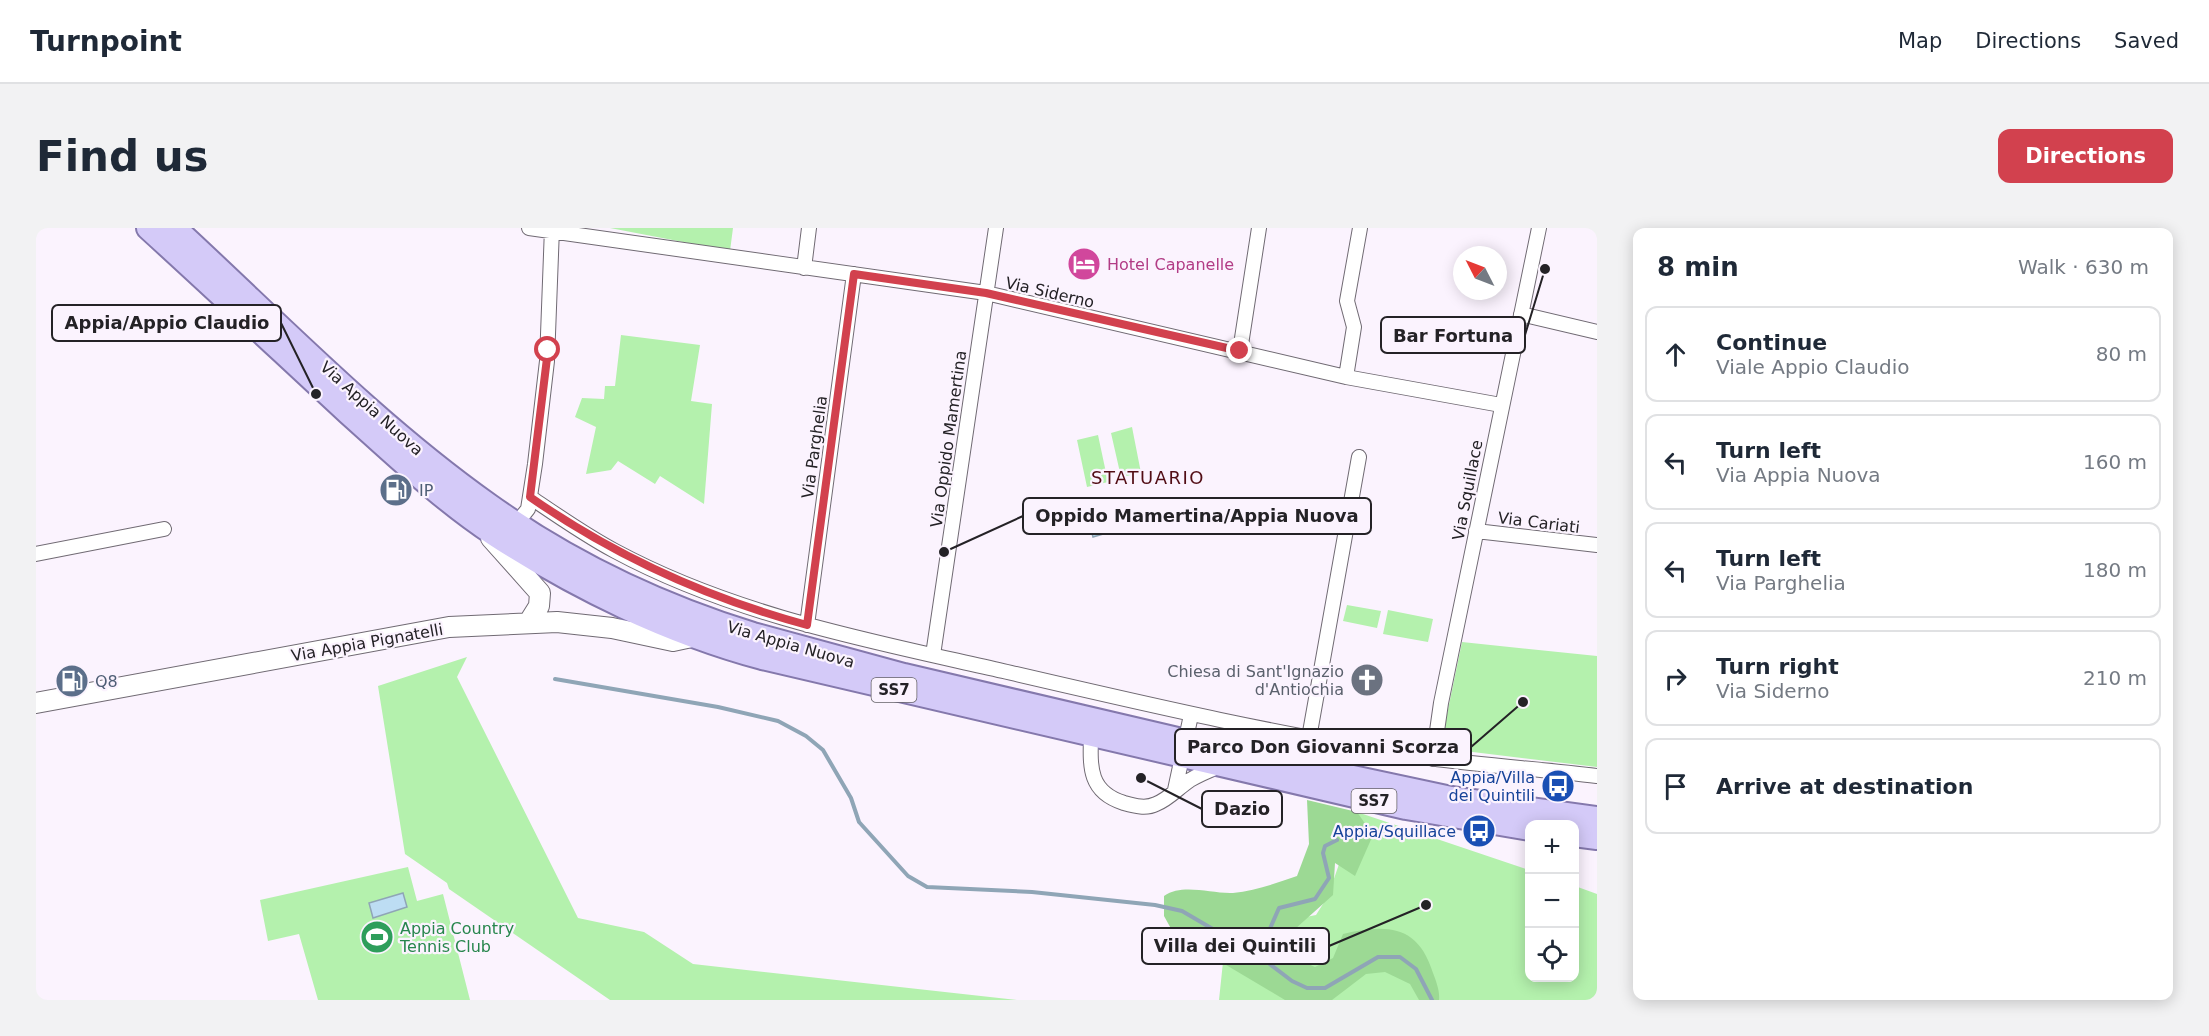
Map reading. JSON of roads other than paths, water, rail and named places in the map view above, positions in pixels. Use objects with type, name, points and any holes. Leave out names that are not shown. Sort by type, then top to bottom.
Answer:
[{"type":"main road","name":"Via Appia Nuova","points":[[148,228],[402,462],[478,522],[597,593],[699,636],[762,658],[1090,736],[1184,748],[1451,798],[1597,818]]},
{"type":"main road","name":"Via Appia Nuova","points":[[175,228],[408,441],[474,494],[516,522],[608,576],[717,623],[904,675],[1184,748],[1220,766],[1415,810],[1525,828]]},
{"type":"main road","points":[[478,522],[538,590],[540,602],[529,622]]},
{"type":"main road","name":"Via Appia Pignatelli","points":[[37,701],[424,631],[529,622],[596,625],[673,641],[699,636]]},
{"type":"main road","points":[[699,636],[717,623]]},
{"type":"main road","points":[[1579,836],[1597,838]]},
{"type":"street","name":"Via Siderno","points":[[529,228],[986,293],[1346,376],[1501,405]]},
{"type":"street","points":[[804,268],[809,228]]},
{"type":"street","name":"Via Oppido Mamertina","points":[[933,655],[996,228]]},
{"type":"street","points":[[1240,351],[1259,228]]},
{"type":"street","points":[[1346,376],[1354,327],[1347,301],[1360,228]]},
{"type":"street","name":"Via Squillace","points":[[1433,759],[1441,703],[1539,228]]},
{"type":"street","points":[[478,522],[496,526],[516,522],[527,511],[547,361],[552,230]]},
{"type":"street","name":"Via Parghelia","points":[[807,625],[854,274]]},
{"type":"street","points":[[1521,314],[1597,332]]},
{"type":"street","points":[[1309,738],[1359,457]]},
{"type":"street","name":"Via Appia Nuova","points":[[530,497],[614,551],[662,574],[752,609],[807,625],[1191,715],[1309,738],[1433,759],[1597,776]]},
{"type":"street","points":[[36,554],[164,529]]},
{"type":"street","name":"Via Cariati","points":[[1476,531],[1597,545]]},
{"type":"street","points":[[1175,790],[1191,715]]},
{"type":"street","points":[[1090,736],[1093,774],[1099,788],[1108,797],[1147,807],[1162,801],[1175,790],[1220,766]]},
{"type":"water","points":[[1131,502],[1137,524],[1093,537],[1087,514]]},
{"type":"water","points":[[403,893],[407,907],[373,918],[369,903]]},
{"type":"waterway","points":[[555,679],[718,707],[778,721],[806,736],[823,750],[851,798],[859,822],[908,876],[927,887],[1032,892],[1155,905],[1182,911],[1259,956],[1292,981],[1307,988],[1325,988],[1378,957],[1400,957],[1416,969],[1432,1000]]},
{"type":"waterway","points":[[1272,966],[1268,933],[1279,908],[1315,899],[1329,878],[1323,853],[1325,846],[1337,840]]},
{"type":"place","name":"Hotel Capanelle","points":[[1084,264]]},
{"type":"place","name":"Bar Fortuna","points":[[1545,269]]},
{"type":"place","name":"Appia/Appio Claudio","points":[[316,394]]},
{"type":"place","name":"IP","points":[[396,490]]},
{"type":"place","name":"Oppido Mamertina/Appia Nuova","points":[[944,552]]},
{"type":"place","name":"Chiesa di Sant'Ignazio d'Antiochia","points":[[1367,680]]},
{"type":"place","name":"Q8","points":[[72,681]]},
{"type":"place","name":"Parco Don Giovanni Scorza","points":[[1523,702]]},
{"type":"place","name":"Dazio","points":[[1141,778]]},
{"type":"place","name":"Appia/Villa dei Quintili","points":[[1558,786]]},
{"type":"place","name":"Appia/Squillace","points":[[1479,831]]},
{"type":"place","name":"Villa dei Quintili","points":[[1426,905]]},
{"type":"place","name":"Appia Country Tennis Club","points":[[377,937]]},
{"type":"district","name":"STATUARIO","points":[[1148,478]]}]
